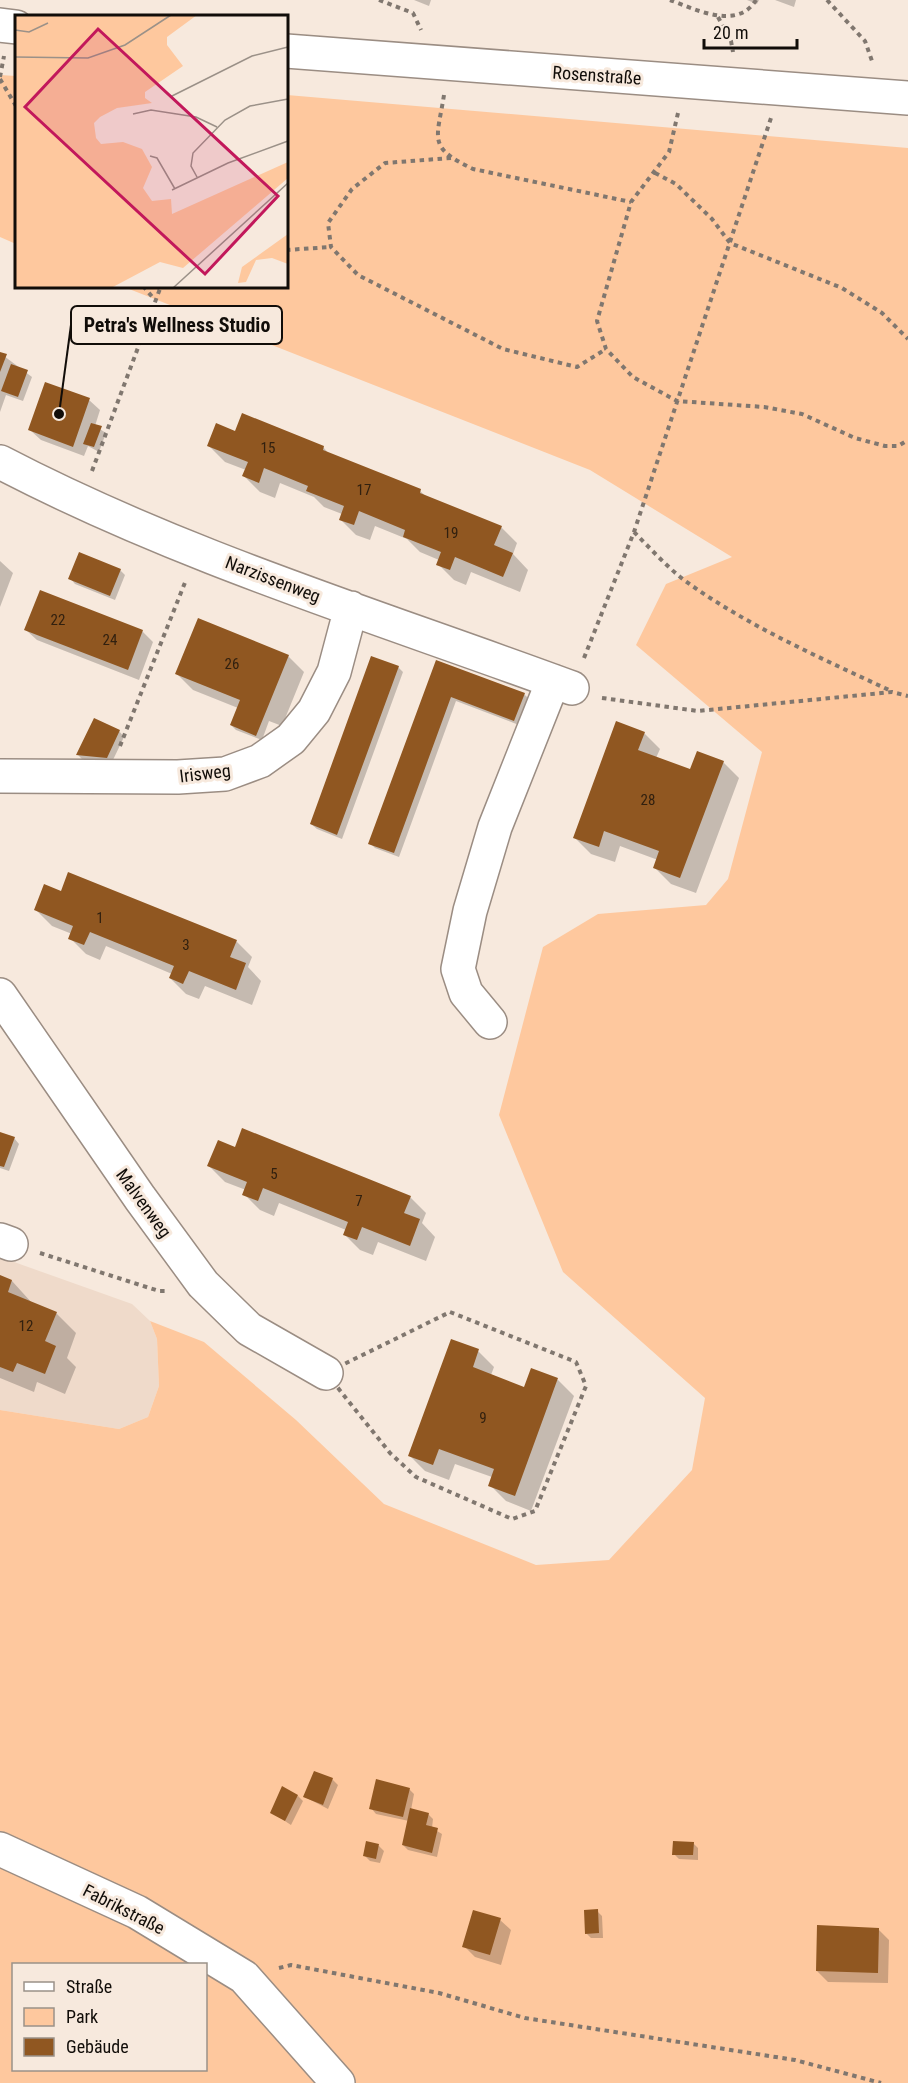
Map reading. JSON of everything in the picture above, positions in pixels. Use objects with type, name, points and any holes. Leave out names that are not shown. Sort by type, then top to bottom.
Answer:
[{"type":"street","points":[[0,25],[15,27]]},
{"type":"street","name":"Rosenstraße","points":[[288,51],[908,98]]},
{"type":"street","name":"Narzissenweg","points":[[0,462],[81,503],[197,551],[562,685]]},
{"type":"street","name":"Irisweg","points":[[0,776],[108,778],[225,774],[260,761],[291,739],[314,711],[334,672],[351,608]]},
{"type":"street","points":[[490,1022],[466,993],[458,969],[470,911],[495,827],[562,685]]},
{"type":"street","name":"Malvenweg","points":[[0,995],[121,1171],[203,1284],[249,1329],[326,1373]]},
{"type":"street","name":"Fabrikstraße","points":[[0,1849],[137,1912],[244,1977],[338,2083]]},
{"type":"path","points":[[379,0],[413,13],[421,30]]},
{"type":"path","points":[[670,0],[718,17],[738,14],[756,0]]},
{"type":"path","points":[[827,0],[865,42],[873,65],[875,96]]},
{"type":"path","points":[[449,63],[437,130],[439,145],[451,158],[473,169],[631,202]]},
{"type":"path","points":[[0,79],[15,104]]},
{"type":"path","points":[[684,81],[669,152],[631,202],[597,321],[606,350],[633,377],[677,401],[764,407],[802,414],[855,438],[885,446],[898,446],[908,440]]},
{"type":"path","points":[[781,89],[634,532],[562,685],[609,700],[698,711],[892,692]]},
{"type":"path","points":[[451,158],[385,163],[352,189],[328,223],[331,247],[358,275],[503,349],[577,367],[606,350]]},
{"type":"path","points":[[655,173],[676,184],[712,219],[730,243],[842,288],[882,313],[908,339]]},
{"type":"path","points":[[288,250],[331,247]]},
{"type":"path","points":[[145,288],[155,300]]},
{"type":"path","points":[[81,503],[160,288]]},
{"type":"path","points":[[634,532],[683,579],[729,609],[785,641],[892,692],[908,696]]},
{"type":"path","points":[[108,778],[197,551]]},
{"type":"path","points":[[6,1242],[159,1291],[187,1290],[203,1284]]},
{"type":"path","points":[[450,1312],[576,1362],[586,1386],[535,1511],[512,1519],[416,1477],[390,1453],[326,1373],[450,1312]]},
{"type":"path","points":[[244,1977],[291,1965],[439,1993],[525,2018],[795,2060],[881,2083]]},
{"type":"shaded area","points":[[0,1257],[132,1304],[150,1321],[157,1339],[159,1386],[148,1417],[119,1429],[0,1410]]},
{"type":"green space","points":[[0,75],[15,76],[15,244],[0,237]]},
{"type":"green space","points":[[288,95],[908,148],[908,2083],[0,2083],[0,1410],[119,1429],[148,1417],[159,1386],[157,1339],[150,1321],[204,1342],[296,1420],[384,1504],[536,1565],[609,1560],[692,1470],[705,1398],[563,1272],[499,1115],[543,947],[598,914],[706,905],[728,879],[762,752],[636,645],[666,584],[732,557],[590,470],[127,288],[288,288]]},
{"type":"building","points":[[0,352],[7,354],[0,372]]},
{"type":"building","points":[[11,364],[28,370],[18,397],[1,391]]},
{"type":"building","points":[[45,382],[90,398],[73,447],[28,430]]},
{"type":"building","points":[[242,413],[324,446],[323,450],[421,489],[420,493],[502,526],[494,545],[513,553],[503,577],[455,557],[450,570],[436,565],[441,552],[403,537],[405,530],[359,511],[354,525],[339,520],[344,506],[306,491],[308,486],[264,468],[259,483],[242,476],[248,462],[207,446],[216,423],[235,431]]},
{"type":"building","points":[[91,423],[102,426],[94,447],[83,444]]},
{"type":"building","points":[[79,552],[121,569],[110,596],[68,579]]},
{"type":"building","points":[[40,590],[143,630],[128,670],[24,630]]},
{"type":"building","points":[[198,618],[289,655],[256,736],[230,725],[240,700],[175,674]]},
{"type":"building","points":[[371,656],[399,666],[337,835],[310,824]]},
{"type":"building","points":[[436,660],[525,693],[514,721],[451,697],[394,853],[368,844]]},
{"type":"building","points":[[94,718],[120,730],[107,758],[76,755]]},
{"type":"building","points":[[616,721],[645,732],[638,750],[690,769],[697,751],[724,761],[680,878],[653,868],[659,851],[604,831],[599,847],[573,838]]},
{"type":"building","points":[[68,872],[237,940],[230,957],[246,963],[236,990],[189,971],[183,984],[169,978],[174,966],[90,932],[84,945],[68,939],[73,926],[34,910],[44,884],[61,891]]},
{"type":"building","points":[[242,1128],[411,1196],[404,1213],[420,1219],[410,1246],[362,1227],[357,1240],[343,1235],[348,1222],[263,1188],[258,1201],[242,1195],[247,1182],[207,1166],[218,1140],[235,1147]]},
{"type":"building","points":[[0,1132],[15,1137],[4,1167],[0,1166]]},
{"type":"building","points":[[0,1275],[12,1280],[8,1292],[57,1312],[45,1341],[56,1346],[45,1374],[17,1363],[13,1372],[0,1367]]},
{"type":"building","points":[[451,1339],[479,1349],[473,1367],[524,1387],[531,1368],[558,1378],[515,1496],[488,1486],[494,1469],[439,1449],[433,1465],[408,1456]]},
{"type":"building","points":[[314,1771],[333,1778],[323,1805],[303,1797]]},
{"type":"building","points":[[376,1779],[410,1788],[403,1817],[369,1809]]},
{"type":"building","points":[[282,1786],[298,1795],[285,1821],[270,1813]]},
{"type":"building","points":[[410,1808],[429,1813],[426,1825],[438,1828],[432,1853],[402,1845]]},
{"type":"building","points":[[366,1841],[379,1844],[376,1859],[363,1856]]},
{"type":"building","points":[[673,1841],[694,1842],[693,1855],[672,1855]]},
{"type":"building","points":[[598,1909],[599,1933],[585,1934],[584,1910]]},
{"type":"building","points":[[473,1910],[501,1918],[490,1955],[462,1947]]},
{"type":"building","points":[[817,1925],[879,1928],[878,1973],[816,1971]]},
{"type":"place","name":"Petra's Wellness Studio","points":[[59,414]]}]
